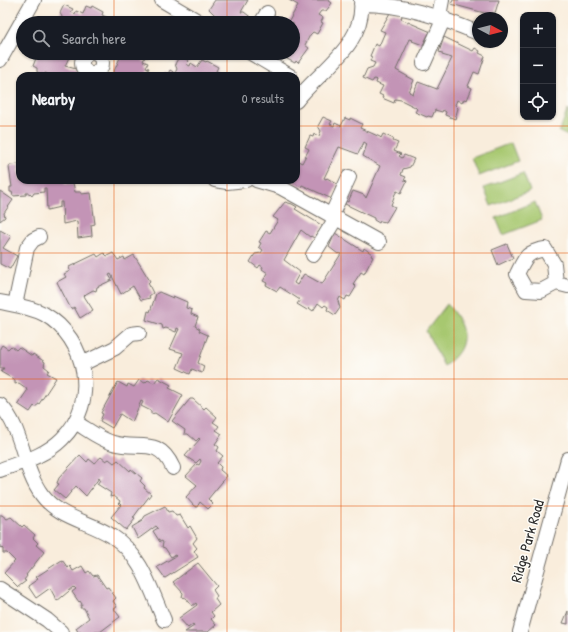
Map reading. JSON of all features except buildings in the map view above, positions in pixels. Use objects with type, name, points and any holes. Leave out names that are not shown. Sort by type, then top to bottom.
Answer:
[{"type":"street","points":[[25,16],[34,0]]},
{"type":"street","points":[[162,0],[189,16]]},
{"type":"street","points":[[424,63],[441,17],[442,0]]},
{"type":"street","points":[[300,96],[344,52],[357,28],[361,2],[386,4],[441,17],[472,30]]},
{"type":"street","points":[[0,60],[16,32]]},
{"type":"street","points":[[263,60],[283,72]]},
{"type":"street","points":[[300,82],[308,87]]},
{"type":"street","points":[[313,255],[334,217],[349,177]]},
{"type":"street","points":[[270,184],[280,187],[379,242]]},
{"type":"street","points":[[15,305],[27,248],[33,240],[39,237]]},
{"type":"street","points":[[0,302],[33,309],[58,324],[69,336],[82,364],[84,391],[82,407],[75,422],[63,438],[50,449],[26,461],[0,470]]},
{"type":"street","points":[[82,364],[115,348],[131,334],[139,333]]},
{"type":"street","points":[[0,405],[12,422],[34,484],[43,496],[53,507],[66,515],[112,536],[132,554],[140,566],[164,620]]},
{"type":"street","points":[[75,422],[114,443],[144,444],[154,447],[163,452],[173,468]]},
{"type":"street","name":"Ridge Park Road","points":[[520,632],[568,459]]},
{"type":"street","points":[[0,589],[47,620],[61,632]]},
{"type":"green space","points":[[568,109],[568,136],[559,132]]},
{"type":"green space","points":[[511,143],[518,161],[479,176],[472,158]]},
{"type":"green space","points":[[523,173],[530,191],[491,206],[484,188]]},
{"type":"green space","points":[[535,202],[542,220],[503,235],[496,218]]},
{"type":"green space","points":[[447,304],[459,321],[463,336],[459,352],[444,366],[426,331]]}]
